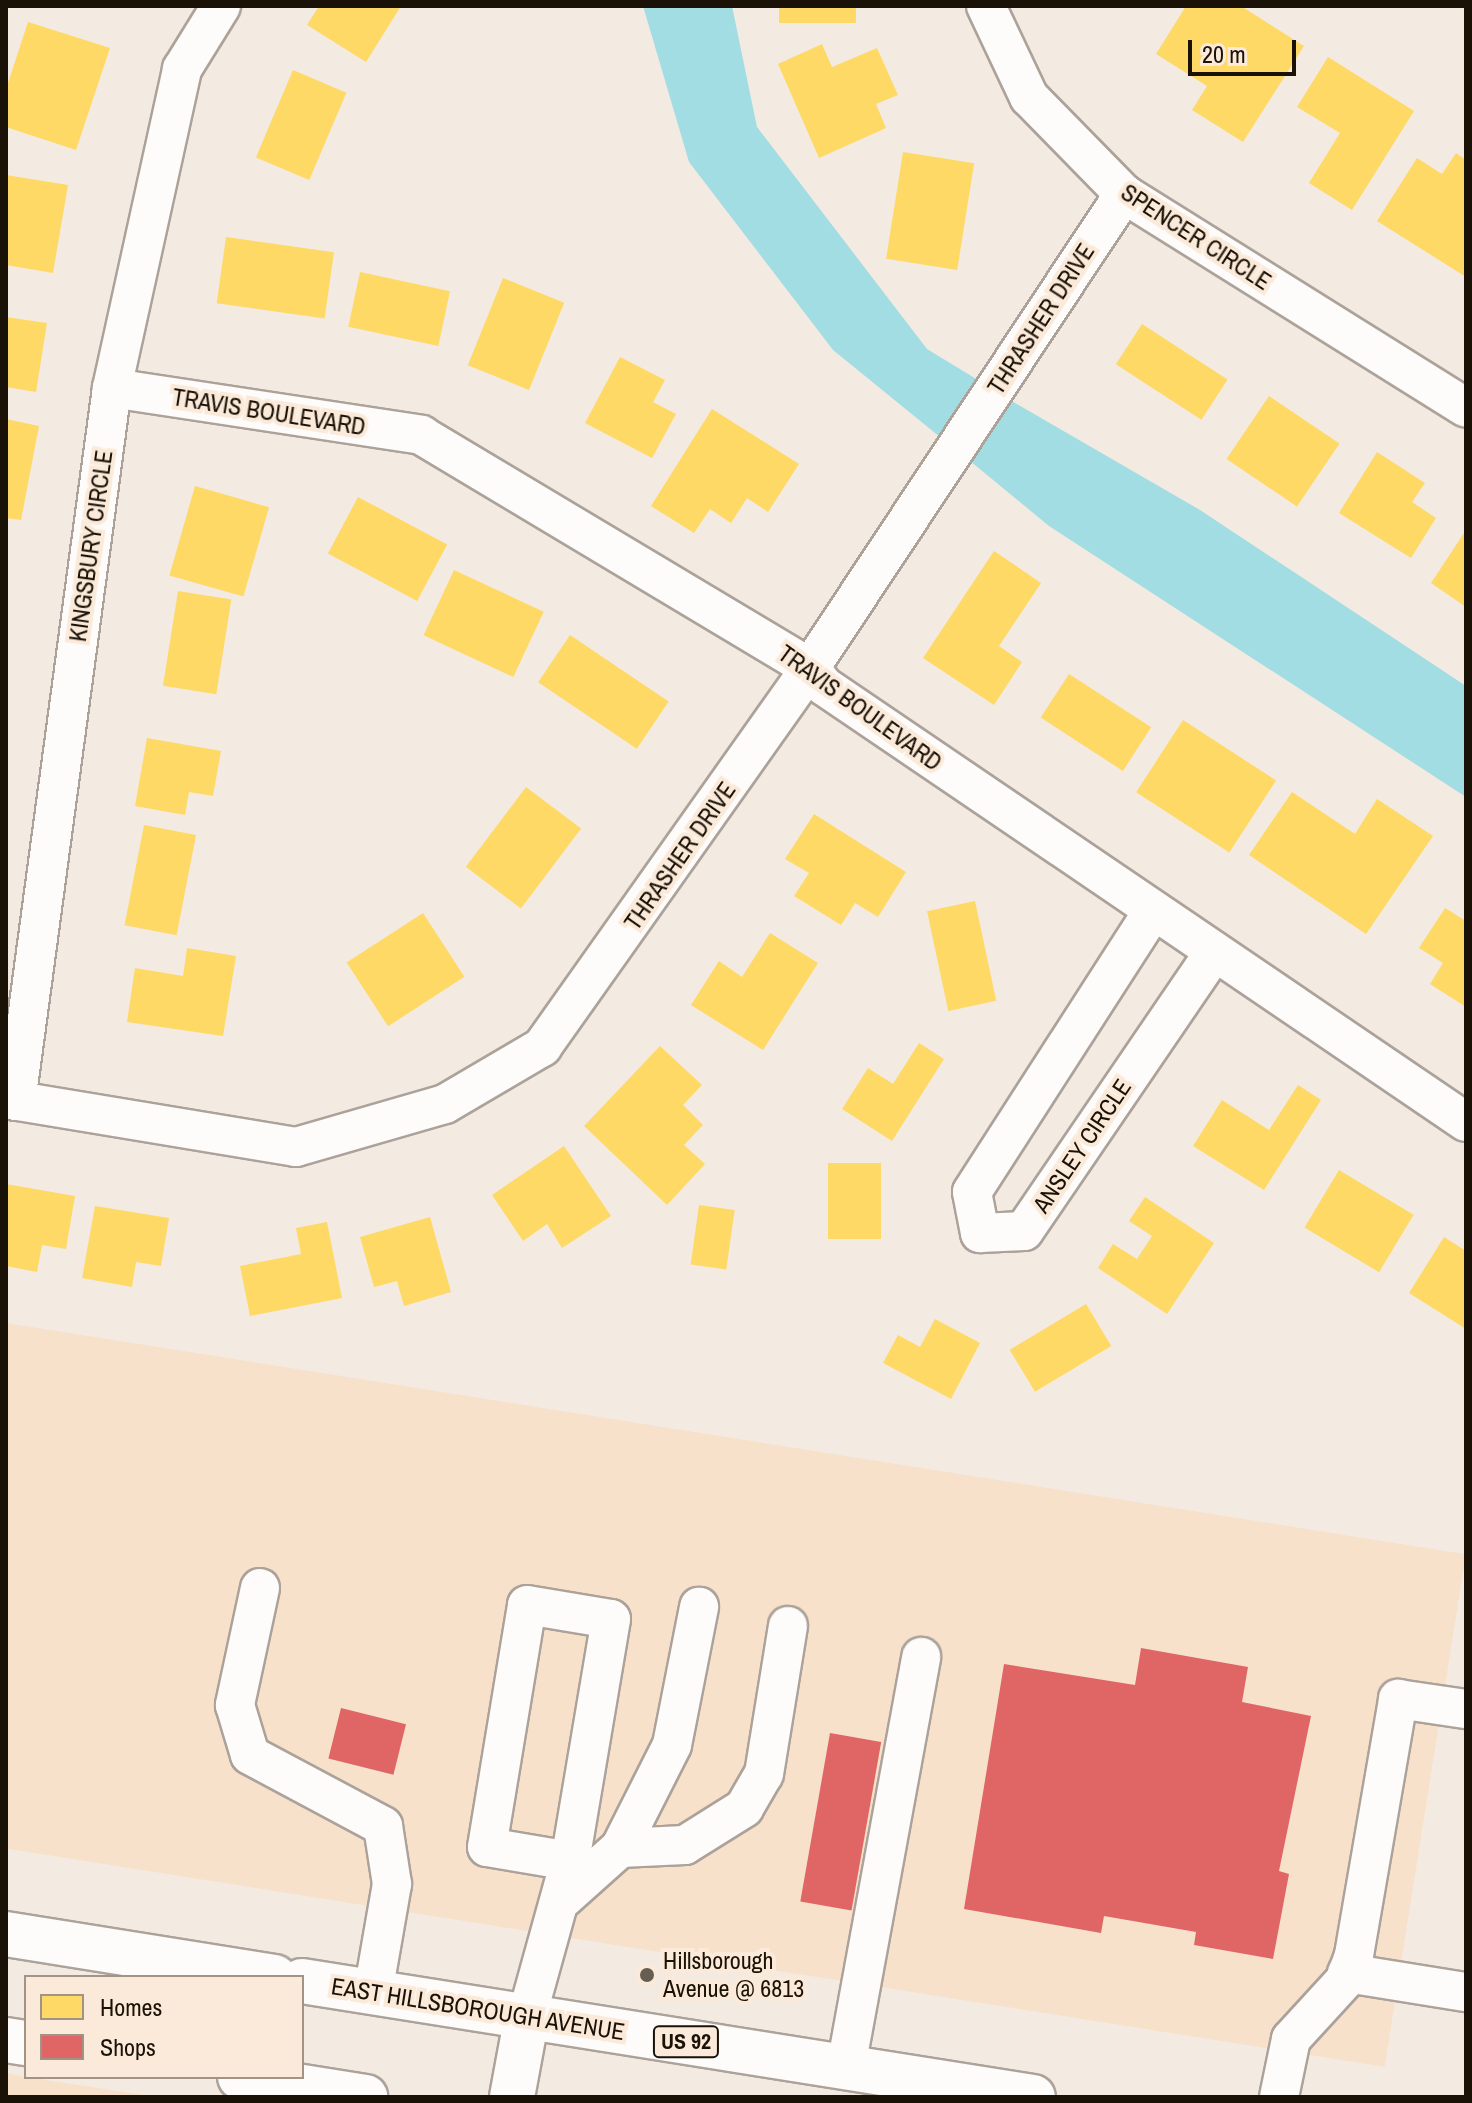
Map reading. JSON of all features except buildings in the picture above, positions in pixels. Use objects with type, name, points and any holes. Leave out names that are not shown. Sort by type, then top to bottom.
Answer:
[{"type":"main road","points":[[6,1934],[262,1975]]},
{"type":"main road","name":"EAST HILLSBOROUGH AVENUE","points":[[304,1981],[1033,2097]]},
{"type":"main road","points":[[512,2097],[527,2016]]},
{"type":"main road","points":[[252,2079],[365,2097]]},
{"type":"street","name":"KINGSBURY CIRCLE","points":[[11,1100],[112,388],[182,69],[221,6]]},
{"type":"street","name":"SPENCER CIRCLE","points":[[986,6],[1029,97],[1124,194],[1466,408]]},
{"type":"street","name":"THRASHER DRIVE","points":[[11,1100],[296,1147],[445,1104],[542,1047],[561,1025],[810,668],[1124,194]]},
{"type":"street","name":"TRAVIS BOULEVARD","points":[[112,388],[421,435],[810,668],[824,686],[1466,1122]]},
{"type":"street","name":"ANSLEY CIRCLE","points":[[1153,911],[972,1192],[980,1233],[1024,1231],[1214,952]]},
{"type":"street","points":[[260,1588],[235,1705],[250,1755],[383,1826],[392,1884],[373,1993]]},
{"type":"street","points":[[527,2016],[564,1898],[611,1619],[527,1605],[487,1847],[570,1861]]},
{"type":"street","points":[[564,1898],[620,1848],[672,1745],[699,1607]]},
{"type":"street","points":[[620,1848],[685,1845],[744,1808],[764,1774],[788,1626]]},
{"type":"street","points":[[846,2067],[921,1657]]},
{"type":"street","points":[[1279,2097],[1291,2039],[1347,1973],[1398,1699],[1466,1709]]},
{"type":"street","points":[[1347,1973],[1466,1992]]},
{"type":"shaded area","points":[[6,1323],[1466,1554],[1385,2067],[6,1848]]},
{"type":"shaded area","points":[[6,2073],[24,2079],[157,2097],[6,2097]]},
{"type":"water","points":[[643,6],[732,6],[757,127],[927,349],[978,380],[940,437],[833,350],[689,162]]},
{"type":"water","points":[[1010,400],[1200,510],[1466,686],[1466,797],[1049,526],[970,461]]},
{"type":"place","name":"Hillsborough Avenue @ 6813","points":[[647,1975]]}]
